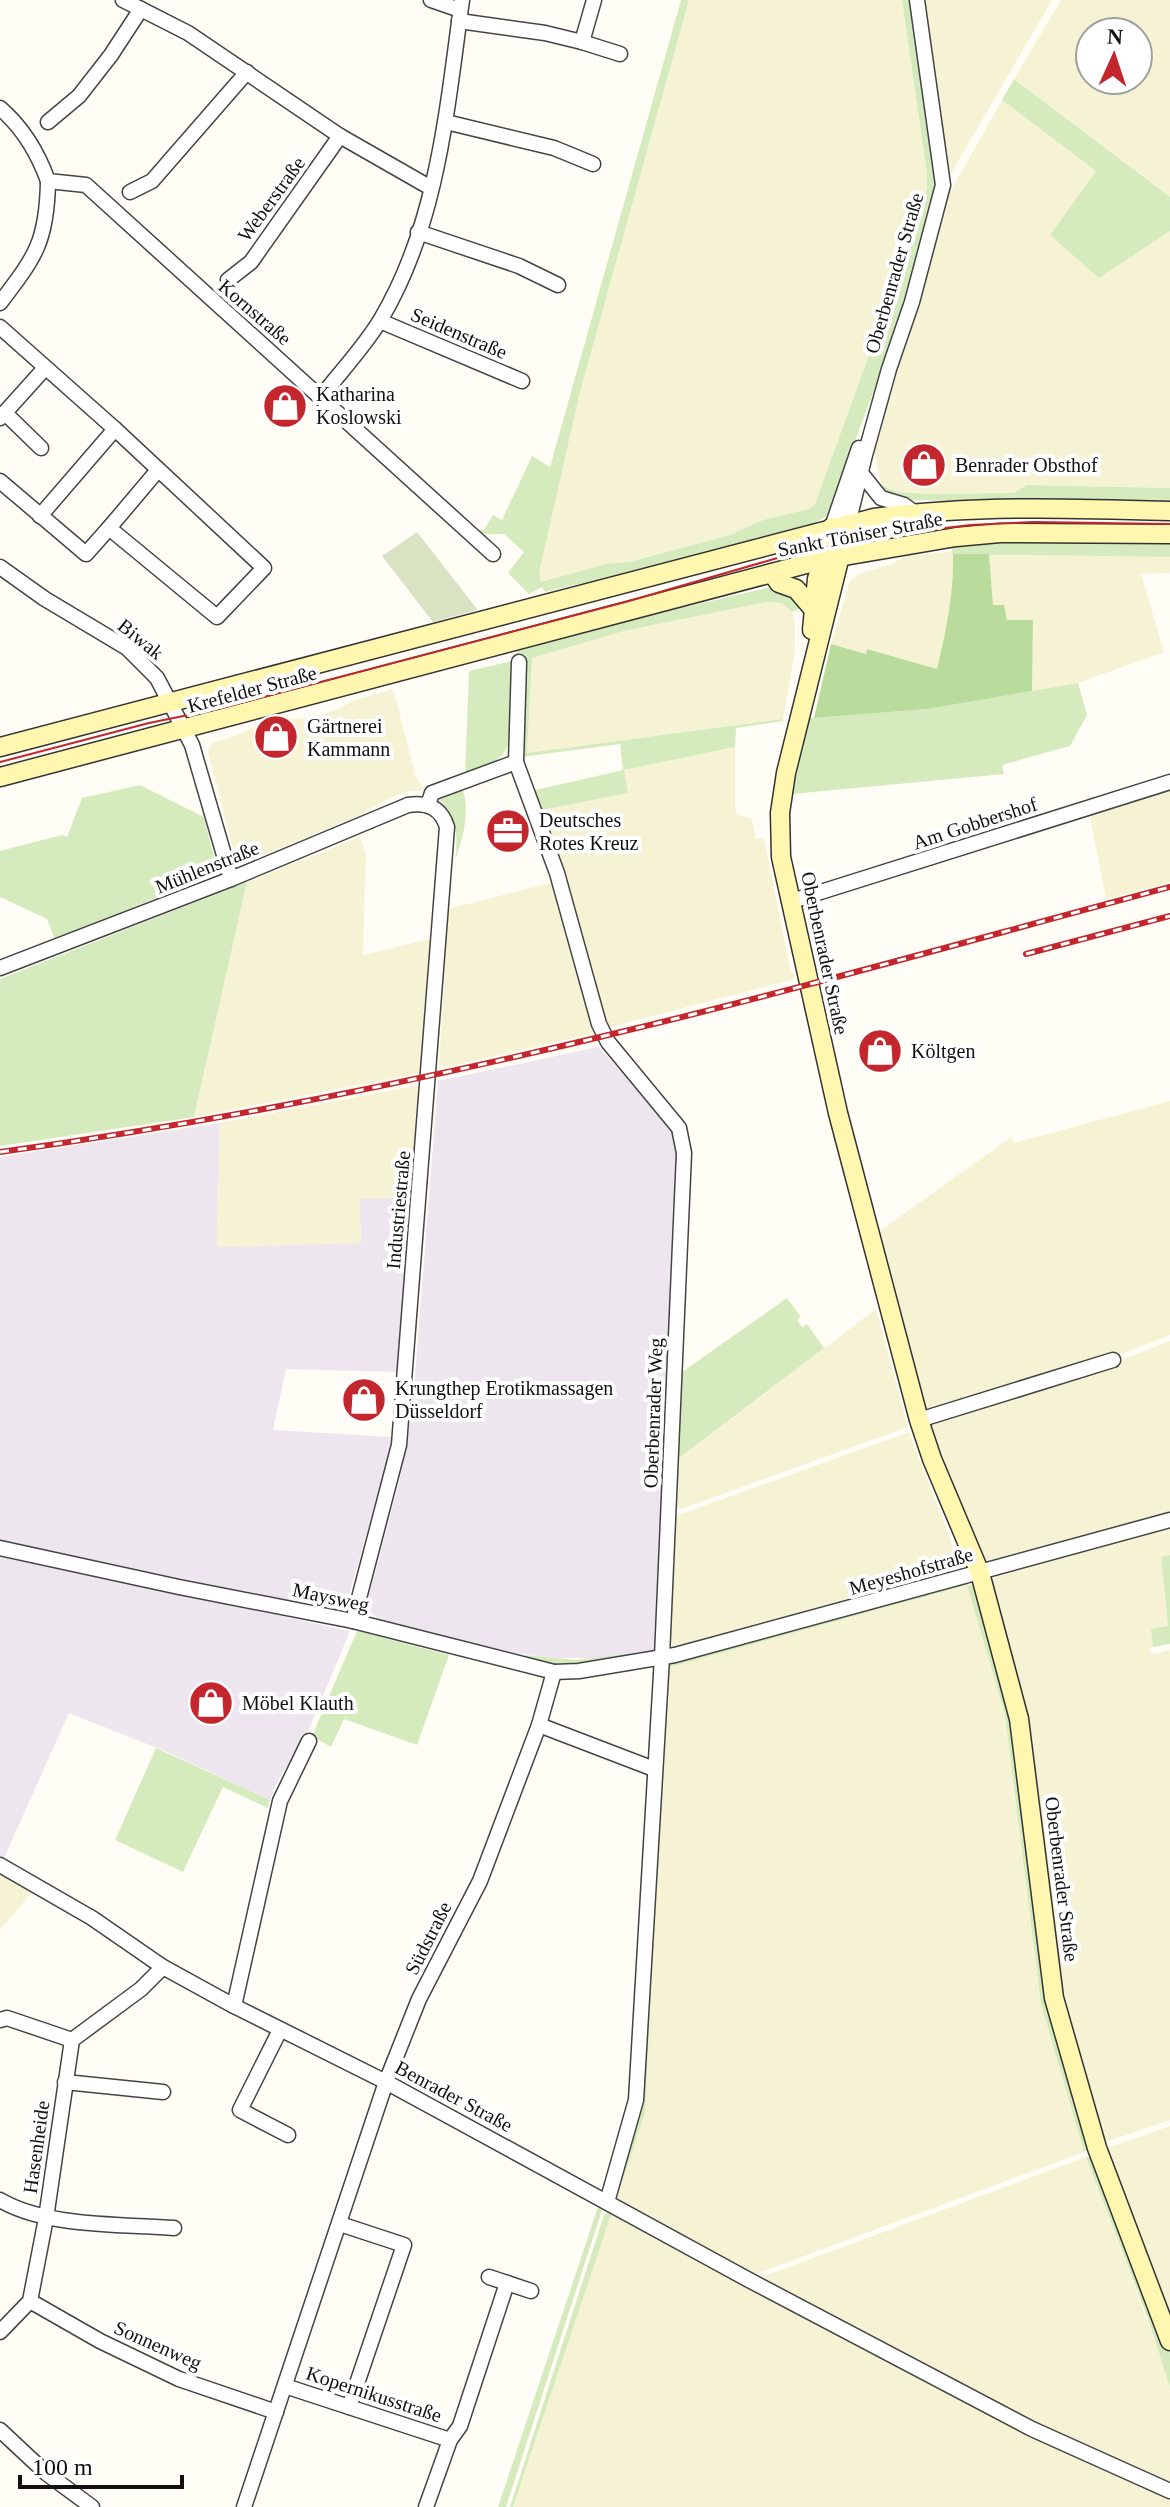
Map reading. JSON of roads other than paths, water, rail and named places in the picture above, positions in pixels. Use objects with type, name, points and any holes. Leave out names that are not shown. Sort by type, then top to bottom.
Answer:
[{"type":"main road","name":"Sankt Töniser Straße","points":[[517,613],[840,525],[915,513],[1005,508],[1170,511]]},
{"type":"main road","name":"Oberbenrader Straße","points":[[808,678],[814,610],[840,525]]},
{"type":"main road","name":"Sankt Töniser Straße","points":[[517,640],[830,558],[956,537],[1000,533],[1170,534]]},
{"type":"main road","name":"Oberbenrader Straße","points":[[830,558],[808,678],[786,773],[780,813],[781,857],[838,1113],[919,1420],[980,1573],[1011,1680],[1019,1719],[1054,1998],[1097,2148],[1170,2341]]},
{"type":"main road","points":[[772,573],[779,583],[796,589],[814,610]]},
{"type":"main road","name":"Krefelder Straße","points":[[0,747],[517,613]]},
{"type":"main road","name":"Krefelder Straße","points":[[0,777],[517,640]]},
{"type":"street","points":[[123,0],[188,33],[340,136],[431,188]]},
{"type":"street","points":[[431,0],[620,54]]},
{"type":"street","points":[[582,42],[594,0]]},
{"type":"street","name":"Oberbenrader Straße","points":[[840,525],[861,473],[943,185],[917,0]]},
{"type":"street","points":[[48,122],[79,96],[141,9]]},
{"type":"street","name":"Seidenstraße","points":[[321,397],[380,321],[408,268],[446,122],[460,10]]},
{"type":"street","points":[[130,192],[152,181],[247,72]]},
{"type":"street","points":[[0,108],[21,129],[44,168],[48,181],[45,230],[37,252],[0,303]]},
{"type":"street","points":[[446,122],[554,148],[593,164]]},
{"type":"street","name":"Weberstraße","points":[[228,280],[251,262],[340,136]]},
{"type":"street","name":"Kornstraße","points":[[48,181],[86,185],[493,554]]},
{"type":"street","points":[[418,232],[519,266],[558,285]]},
{"type":"street","name":"Seidenstraße","points":[[380,321],[522,381]]},
{"type":"street","points":[[0,327],[264,568],[217,617],[109,528]]},
{"type":"street","points":[[41,448],[2,416],[45,368]]},
{"type":"street","name":"Oberbenrader Straße","points":[[840,525],[874,399],[889,369]]},
{"type":"street","points":[[40,516],[115,429]]},
{"type":"street","points":[[0,481],[86,554],[158,470]]},
{"type":"street","points":[[861,473],[881,498],[904,505],[915,513]]},
{"type":"street","name":"Biwak","points":[[0,567],[45,599],[127,648],[150,669],[192,745],[231,879]]},
{"type":"street","name":"Oberbenrader Weg","points":[[519,662],[516,762],[557,873],[596,1013],[605,1036],[679,1128],[682,1136],[682,1191],[636,2100],[607,2202]]},
{"type":"street","points":[[428,805],[432,793],[516,762]]},
{"type":"street","name":"Am Gobbershof","points":[[792,901],[1170,782]]},
{"type":"street","name":"Mühlenstraße","points":[[0,968],[231,879],[408,805],[428,805]]},
{"type":"street","name":"Industriestraße","points":[[353,1621],[399,1445],[447,827],[443,815],[428,805]]},
{"type":"street","points":[[919,1420],[1113,1360]]},
{"type":"street","name":"Meyeshofstraße","points":[[657,1658],[776,1629],[1170,1520]]},
{"type":"street","name":"Maysweg","points":[[0,1548],[353,1621],[554,1672],[657,1658]]},
{"type":"street","name":"Südstraße","points":[[244,2507],[386,2082],[419,1999],[480,1881],[539,1725],[554,1672]]},
{"type":"street","points":[[539,1725],[651,1768]]},
{"type":"street","points":[[234,2006],[280,1801],[309,1741]]},
{"type":"street","name":"Benrader Straße","points":[[0,1865],[92,1918],[163,1967],[234,2006],[386,2082],[1032,2429],[1170,2491]]},
{"type":"street","points":[[0,2020],[7,2018],[72,2040],[141,1989],[163,1967]]},
{"type":"street","points":[[280,2030],[240,2110],[288,2135]]},
{"type":"street","name":"Hasenheide","points":[[30,2301],[46,2218],[72,2040]]},
{"type":"street","name":"Hasenheide","points":[[65,2082],[163,2092]]},
{"type":"street","name":"Hasenheide","points":[[0,2200],[17,2211],[46,2218],[174,2228]]},
{"type":"street","points":[[340,2224],[404,2245],[349,2407]]},
{"type":"street","points":[[489,2277],[531,2291]]},
{"type":"street","name":"Kopernikusstraße","points":[[426,2507],[450,2440],[460,2426],[507,2283]]},
{"type":"street","points":[[0,2332],[30,2301]]},
{"type":"street","name":"Sonnenweg","points":[[30,2301],[100,2341],[179,2379],[276,2412]]},
{"type":"street","name":"Kopernikusstraße","points":[[285,2386],[450,2440]]},
{"type":"street","points":[[0,2430],[46,2473],[92,2507]]},
{"type":"tram line","points":[[0,762],[149,723],[218,709],[629,601],[805,550],[971,525],[1034,522],[1170,524]]},
{"type":"railway","points":[[0,1152],[228,1116],[529,1054],[746,1001],[1170,887]]},
{"type":"railway","points":[[1026,954],[1170,916]]},
{"type":"place","name":"Katharina Koslowski","points":[[285,406]]},
{"type":"place","name":"Benrader Obsthof","points":[[924,465]]},
{"type":"place","name":"Gärtnerei Kammann","points":[[276,737]]},
{"type":"place","name":"Deutsches Rotes Kreuz","points":[[508,831]]},
{"type":"place","name":"Költgen","points":[[880,1051]]},
{"type":"place","name":"Krungthep Erotikmassagen Düsseldorf","points":[[364,1400]]},
{"type":"place","name":"Möbel Klauth","points":[[211,1703]]}]
